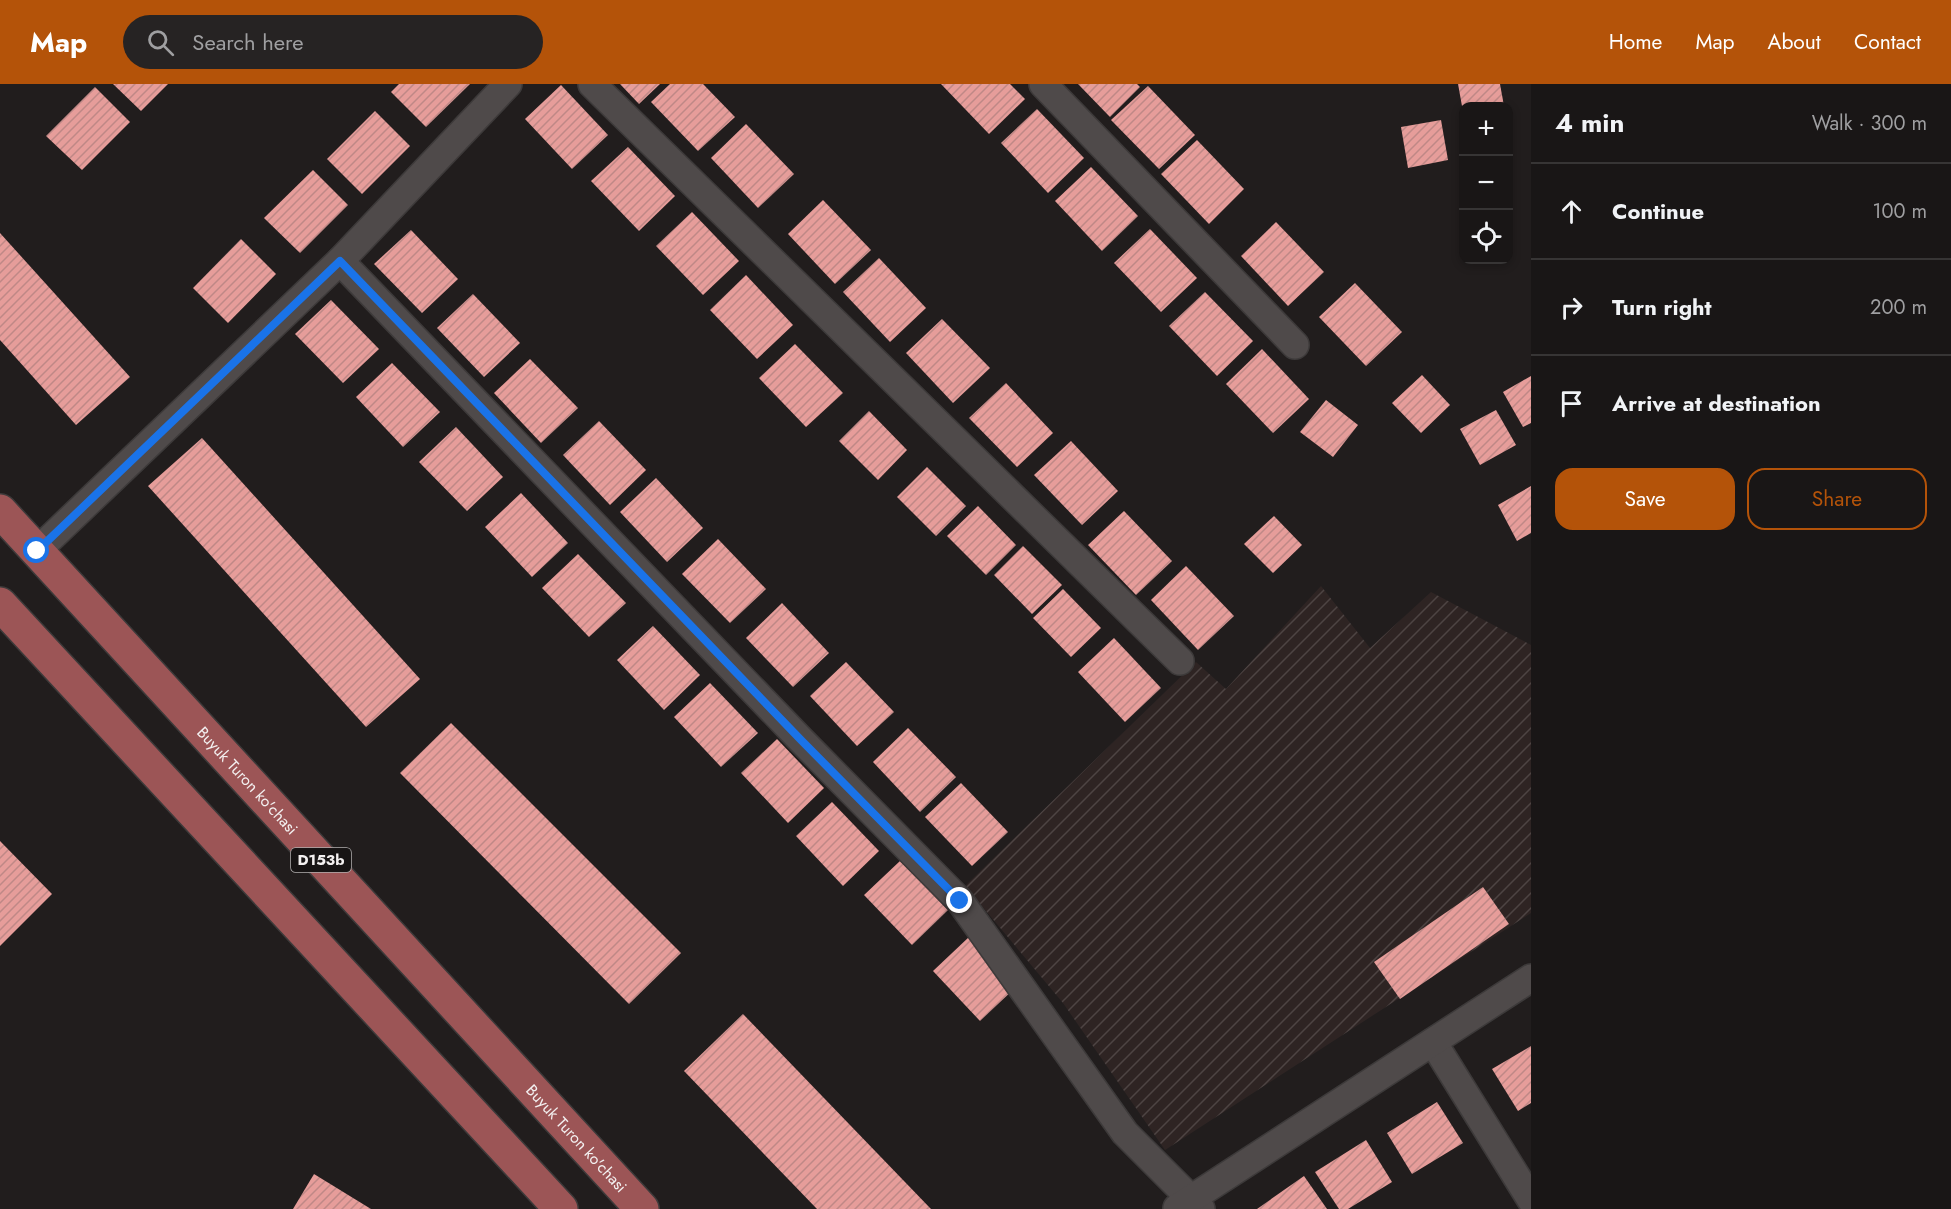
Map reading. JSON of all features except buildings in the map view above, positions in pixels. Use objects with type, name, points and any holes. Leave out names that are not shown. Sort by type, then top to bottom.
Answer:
[{"type":"main road","name":"Buyuk Turon ko'chasi","points":[[0,511],[642,1209]]},
{"type":"main road","points":[[0,604],[561,1209]]},
{"type":"street","points":[[37,551],[340,261],[508,84]]},
{"type":"street","points":[[592,84],[1180,661]]},
{"type":"street","points":[[1043,84],[1295,345]]},
{"type":"street","points":[[340,261],[801,740],[960,901],[1125,1133],[1189,1206],[1531,978]]},
{"type":"street","points":[[1433,1042],[1531,1200]]},
{"type":"shaded area","points":[[1321,586],[1370,648],[1431,592],[1531,645],[1531,913],[1165,1150],[1063,1003],[965,886],[1196,662],[1226,689]]},
{"type":"route","points":[[37,551],[340,261],[801,740],[960,901]]}]
